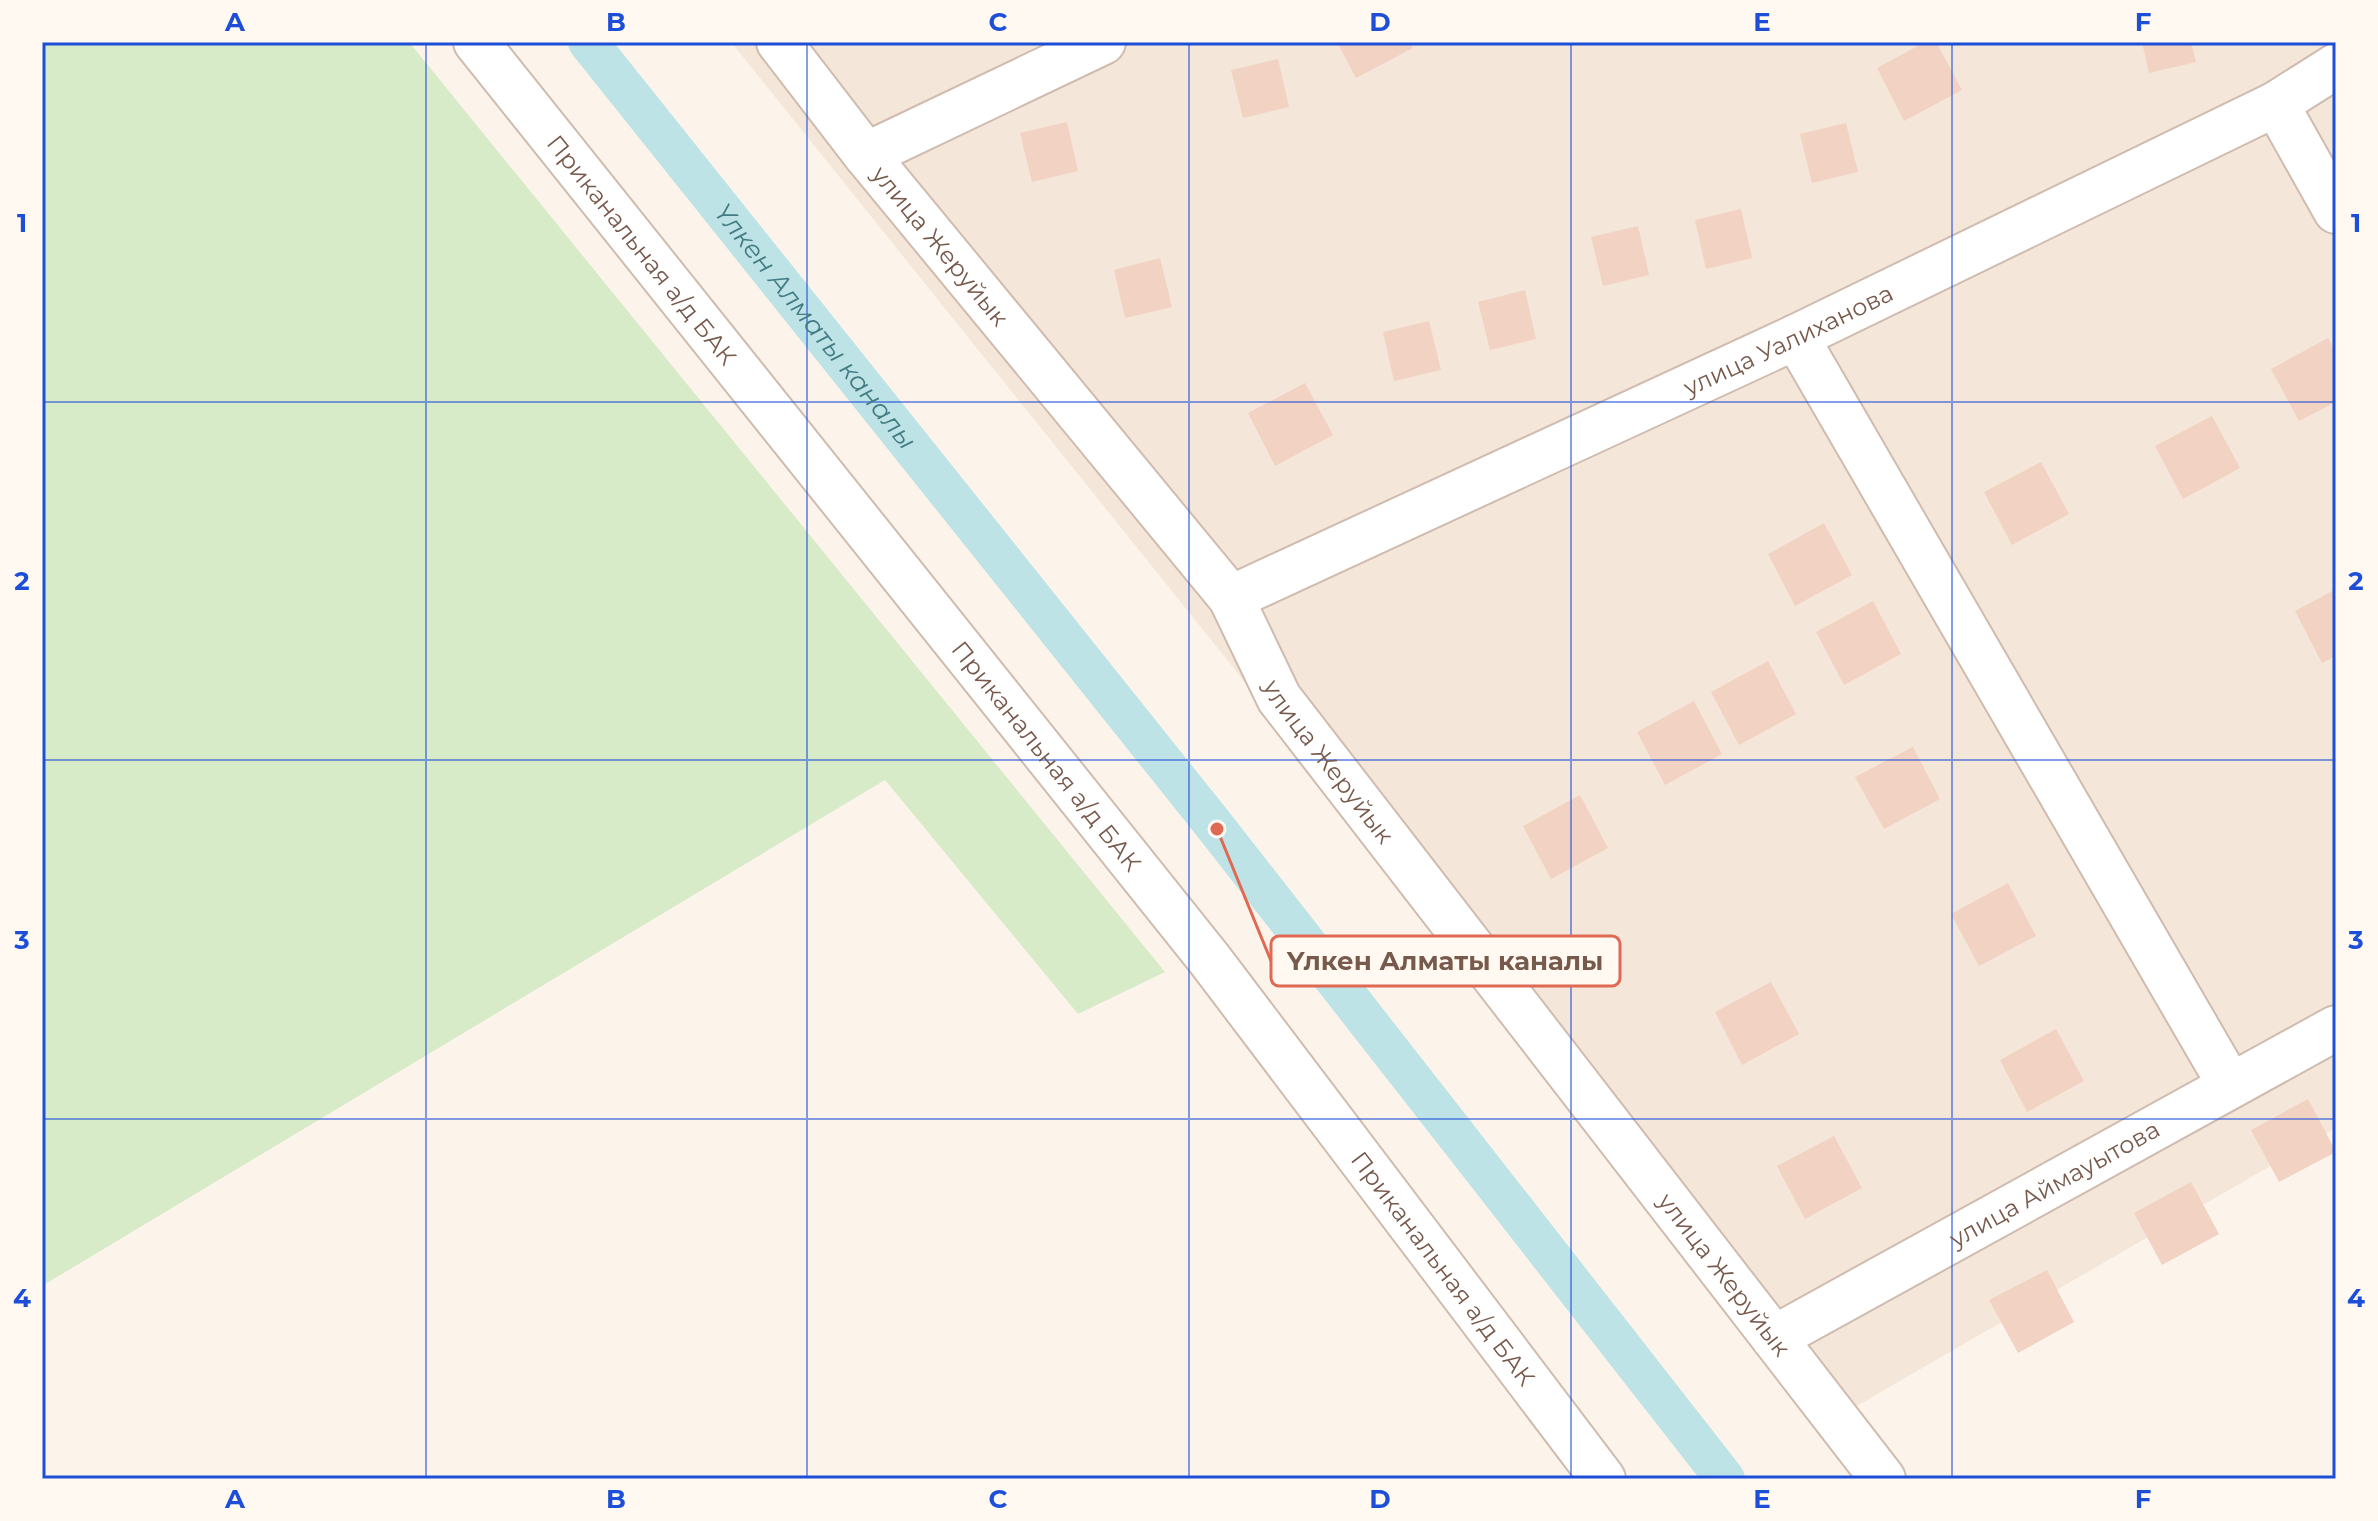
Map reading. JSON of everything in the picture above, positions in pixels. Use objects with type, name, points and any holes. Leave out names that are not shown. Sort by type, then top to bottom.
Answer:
[{"type":"street","name":"Приканальная а/д БАК","points":[[476,42],[1210,960],[1603,1479]]},
{"type":"street","name":"улица Жеруйык","points":[[779,42],[866,155],[1231,598],[1279,698],[1883,1479]]},
{"type":"street","points":[[866,155],[1103,42]]},
{"type":"street","name":"улица Уалиханова","points":[[1231,598],[1796,337],[2276,104],[2336,66]]},
{"type":"street","points":[[2276,104],[2336,211]]},
{"type":"street","points":[[1796,337],[2230,1085]]},
{"type":"street","name":"улица Аймауытова","points":[[1774,1338],[2336,1028]]},
{"type":"shaded area","points":[[731,42],[2336,42],[2336,1128],[1836,1418]]},
{"type":"green space","points":[[42,42],[409,42],[1165,972],[1078,1014],[885,780],[42,1286]]},
{"type":"building","points":[[1337,42],[1410,42],[1413,48],[1356,78]]},
{"type":"building","points":[[1925,42],[1936,42],[1962,90],[1904,121],[1877,68]]},
{"type":"building","points":[[2142,42],[2191,42],[2196,62],[2149,73]]},
{"type":"building","points":[[1278,59],[1289,107],[1243,118],[1231,70]]},
{"type":"building","points":[[1067,122],[1078,171],[1032,182],[1020,133]]},
{"type":"building","points":[[1846,123],[1858,172],[1812,183],[1800,134]]},
{"type":"building","points":[[1741,209],[1752,258],[1706,269],[1695,220]]},
{"type":"building","points":[[1638,226],[1649,275],[1603,286],[1591,237]]},
{"type":"building","points":[[1160,258],[1172,307],[1125,318],[1114,270]]},
{"type":"building","points":[[1525,290],[1536,339],[1490,350],[1478,302]]},
{"type":"building","points":[[1429,321],[1441,370],[1394,381],[1383,332]]},
{"type":"building","points":[[2328,338],[2336,353],[2336,402],[2299,421],[2271,369]]},
{"type":"building","points":[[1305,383],[1333,435],[1275,466],[1248,413]]},
{"type":"building","points":[[2212,416],[2240,468],[2183,499],[2155,446]]},
{"type":"building","points":[[2041,462],[2069,514],[2012,545],[1984,492]]},
{"type":"building","points":[[1824,523],[1852,575],[1795,606],[1768,554]]},
{"type":"building","points":[[2336,589],[2336,656],[2322,663],[2295,611]]},
{"type":"building","points":[[1873,601],[1901,654],[1844,685],[1816,632]]},
{"type":"building","points":[[1768,661],[1796,714],[1739,745],[1711,692]]},
{"type":"building","points":[[1694,701],[1722,754],[1665,785],[1637,732]]},
{"type":"building","points":[[1913,747],[1940,799],[1884,829],[1855,777]]},
{"type":"building","points":[[1580,795],[1608,848],[1551,879],[1523,826]]},
{"type":"building","points":[[2008,883],[2036,936],[1979,966],[1951,914]]},
{"type":"building","points":[[1771,982],[1799,1034],[1742,1065],[1715,1012]]},
{"type":"building","points":[[2056,1029],[2084,1081],[2027,1112],[2000,1060]]},
{"type":"building","points":[[2308,1099],[2336,1152],[2279,1182],[2251,1130]]},
{"type":"building","points":[[1834,1136],[1862,1188],[1805,1219],[1777,1166]]},
{"type":"building","points":[[2191,1182],[2219,1234],[2162,1265],[2134,1213]]},
{"type":"building","points":[[2047,1270],[2074,1322],[2018,1353],[1989,1300]]},
{"type":"waterway","name":"Үлкен Алматы каналы","points":[[588,42],[1217,829],[1725,1479]]},
{"type":"place","name":"Үлкен Алматы каналы","points":[[1217,829]]}]
